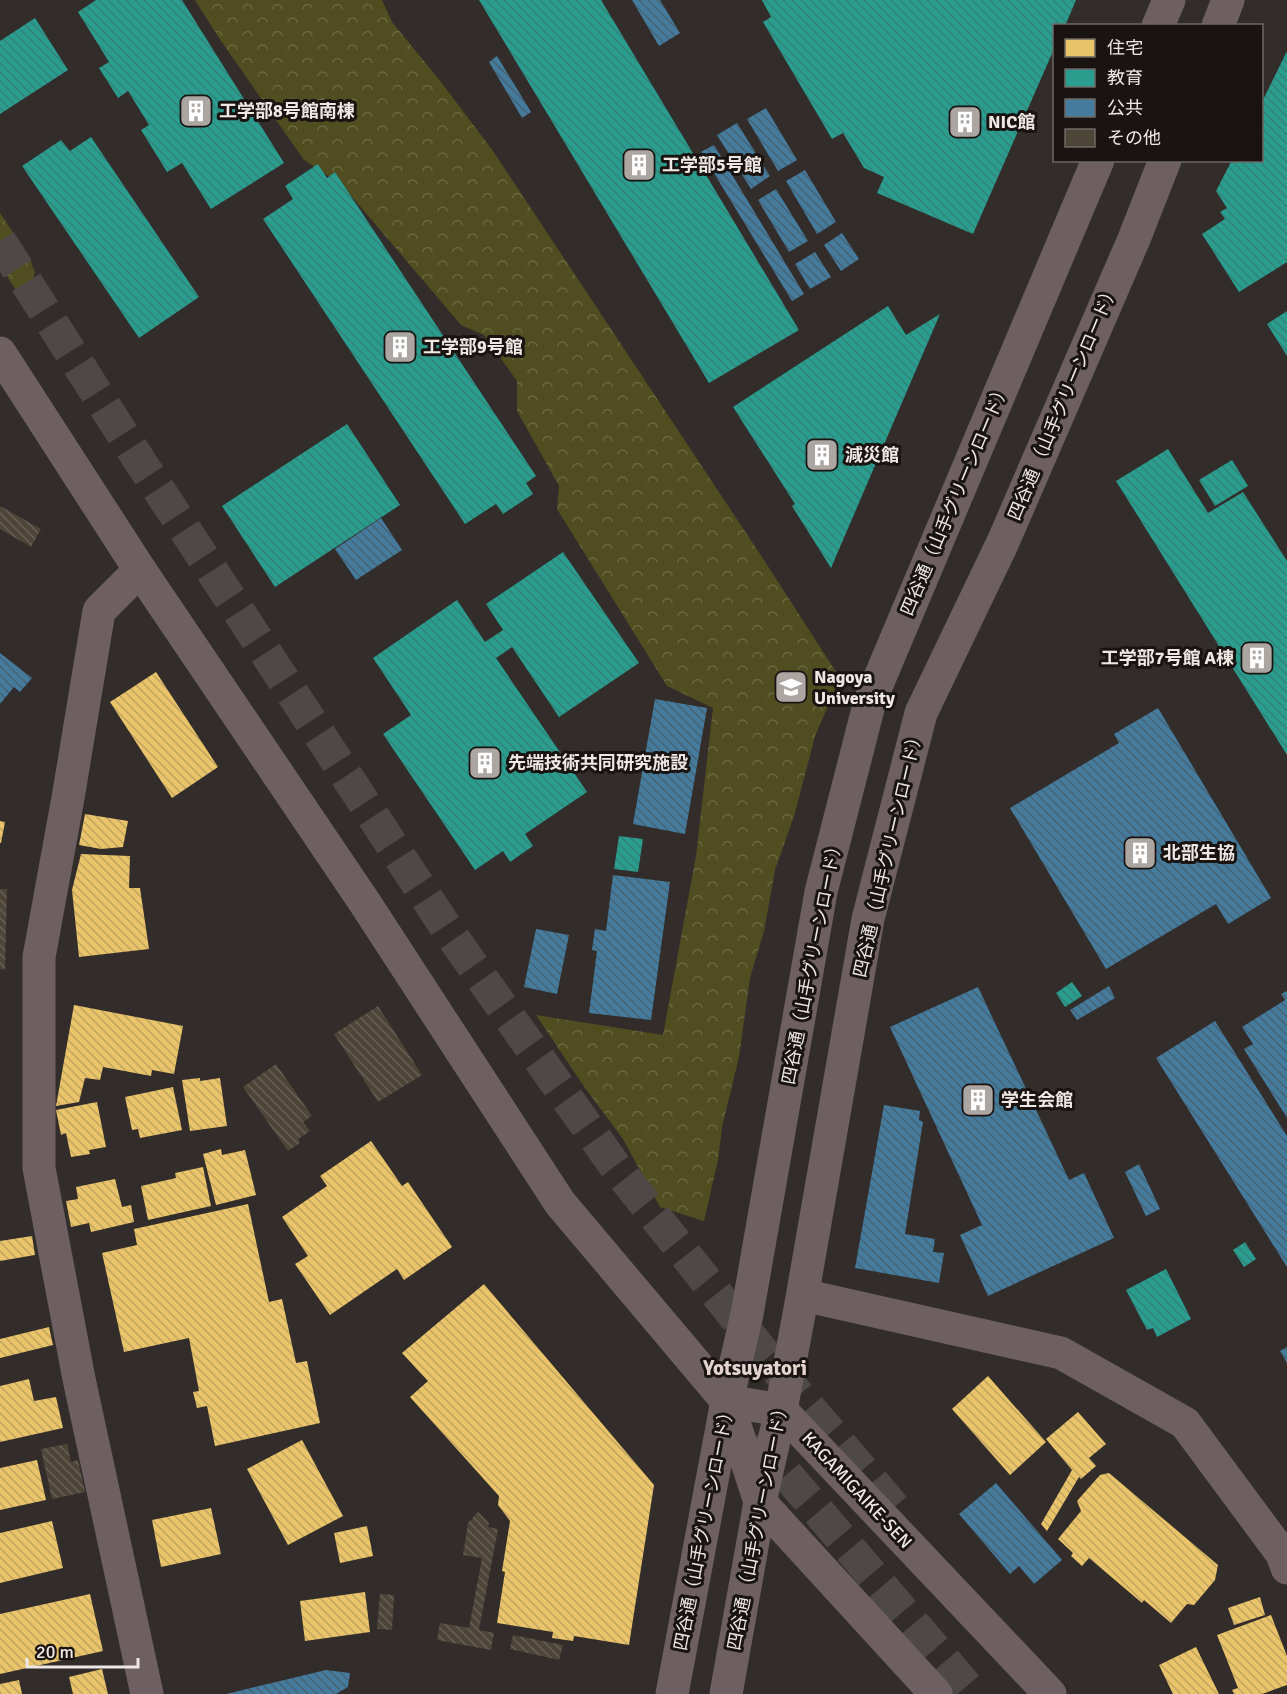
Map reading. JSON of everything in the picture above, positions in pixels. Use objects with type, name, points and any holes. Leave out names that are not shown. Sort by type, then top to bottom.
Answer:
[{"type":"street","points":[[1159,24],[1169,0]]},
{"type":"street","points":[[1219,24],[1228,0]]},
{"type":"street","name":"四谷通（山手グリーンロード）","points":[[672,1694],[727,1401],[747,1314],[821,892],[870,701],[1097,162]]},
{"type":"street","name":"四谷通 （山手グリーンロード）","points":[[726,1694],[760,1502],[781,1410],[803,1294],[868,919],[921,713],[1003,542],[1134,240],[1164,162]]},
{"type":"street","points":[[0,353],[140,570],[365,903],[560,1203],[727,1401],[760,1502],[936,1694]]},
{"type":"street","points":[[140,570],[99,611],[39,957],[39,1168],[79,1379],[147,1694]]},
{"type":"street","points":[[803,1294],[1061,1353],[1185,1423],[1281,1554],[1287,1568]]},
{"type":"street","points":[[727,1401],[781,1410]]},
{"type":"street","name":"KAGAMIGAIKE-SEN","points":[[781,1410],[1050,1694]]},
{"type":"green space","points":[[195,0],[382,0],[392,22],[493,151],[840,678],[815,736],[795,813],[775,870],[764,931],[750,978],[739,1057],[722,1127],[718,1160],[704,1221],[660,1207],[623,1139],[585,1088],[536,1015],[663,1035],[696,856],[713,708],[667,686],[557,509],[559,486],[517,411],[517,381],[484,335],[461,325],[342,185],[304,160]]},
{"type":"green space","points":[[0,213],[29,256],[35,273],[23,302],[0,265]]},
{"type":"building: 住宅","points":[[156,672],[218,767],[172,798],[110,702]]},
{"type":"building: 住宅","points":[[85,814],[128,821],[123,847],[101,849],[79,845]]},
{"type":"building: 住宅","points":[[0,821],[5,822],[1,843],[0,843]]},
{"type":"building: 住宅","points":[[81,854],[130,856],[129,888],[140,888],[149,949],[79,957],[72,890]]},
{"type":"building: 住宅","points":[[74,1005],[183,1026],[174,1074],[152,1070],[151,1076],[103,1067],[100,1080],[85,1078],[79,1102],[56,1106]]},
{"type":"building: 住宅","points":[[200,1078],[200,1081],[220,1078],[227,1126],[190,1131],[182,1080]]},
{"type":"building: 住宅","points":[[173,1087],[182,1130],[140,1138],[138,1129],[132,1130],[125,1097]]},
{"type":"building: 住宅","points":[[97,1102],[106,1147],[89,1150],[90,1154],[71,1157],[66,1133],[61,1135],[56,1110]]},
{"type":"building: 住宅","points":[[371,1141],[402,1186],[408,1182],[452,1247],[404,1280],[397,1269],[330,1315],[295,1264],[308,1256],[282,1217],[327,1186],[320,1176]]},
{"type":"building: 住宅","points":[[221,1149],[222,1155],[245,1150],[256,1195],[216,1205],[203,1154]]},
{"type":"building: 住宅","points":[[203,1167],[211,1206],[148,1220],[141,1186],[176,1178],[175,1173]]},
{"type":"building: 住宅","points":[[115,1179],[122,1207],[131,1205],[134,1222],[91,1232],[89,1223],[71,1227],[66,1201],[78,1199],[76,1187]]},
{"type":"building: 住宅","points":[[248,1204],[269,1302],[282,1299],[296,1363],[307,1361],[320,1423],[215,1446],[207,1406],[197,1408],[193,1392],[199,1391],[189,1338],[124,1352],[102,1253],[137,1245],[134,1229]]},
{"type":"building: 住宅","points":[[32,1236],[35,1255],[0,1261],[0,1241]]},
{"type":"building: 住宅","points":[[484,1284],[654,1485],[629,1645],[574,1636],[573,1641],[552,1638],[553,1632],[497,1623],[510,1521],[498,1505],[499,1496],[410,1397],[428,1381],[402,1353]]},
{"type":"building: 住宅","points":[[49,1327],[53,1345],[0,1358],[0,1339]]},
{"type":"building: 住宅","points":[[988,1376],[1046,1442],[1010,1475],[952,1409]]},
{"type":"building: 住宅","points":[[29,1379],[34,1401],[56,1397],[63,1428],[0,1442],[0,1386]]},
{"type":"building: 住宅","points":[[1078,1412],[1106,1444],[1089,1458],[1096,1466],[1081,1479],[1079,1477],[1047,1531],[1041,1524],[1072,1470],[1046,1439]]},
{"type":"building: 住宅","points":[[302,1440],[343,1516],[288,1545],[247,1469]]},
{"type":"building: 住宅","points":[[37,1460],[46,1500],[0,1510],[0,1468]]},
{"type":"building: 住宅","points":[[1109,1473],[1218,1565],[1215,1580],[1194,1605],[1187,1604],[1171,1623],[1144,1600],[1142,1603],[1089,1558],[1082,1566],[1071,1556],[1073,1553],[1058,1539],[1081,1511],[1077,1501],[1100,1475]]},
{"type":"building: 住宅","points":[[211,1508],[221,1554],[161,1567],[152,1520]]},
{"type":"building: 住宅","points":[[52,1521],[63,1568],[0,1583],[0,1533]]},
{"type":"building: 住宅","points":[[367,1526],[373,1556],[340,1563],[334,1533]]},
{"type":"building: 住宅","points":[[365,1592],[370,1632],[305,1641],[300,1601]]},
{"type":"building: 住宅","points":[[90,1594],[103,1651],[0,1674],[0,1614]]},
{"type":"building: 住宅","points":[[1260,1597],[1265,1615],[1234,1625],[1228,1608]]},
{"type":"building: 住宅","points":[[1271,1615],[1287,1656],[1287,1685],[1262,1694],[1234,1694],[1232,1690],[1238,1688],[1217,1635]]},
{"type":"building: 住宅","points":[[1196,1647],[1219,1694],[1173,1694],[1159,1665]]},
{"type":"building: 住宅","points":[[102,1669],[108,1694],[73,1694],[69,1677]]},
{"type":"building: 住宅","points":[[19,1680],[22,1694],[0,1694],[0,1684]]},
{"type":"building: 教育","name":"工学部8号館南棟","points":[[96,0],[182,0],[284,163],[211,209],[182,163],[167,172],[141,130],[149,125],[128,91],[118,98],[99,68],[109,62],[78,12]]},
{"type":"building: 教育","name":"工学部5号館","points":[[479,0],[601,0],[799,330],[709,383]]},
{"type":"building: 教育","name":"NIC館","points":[[762,0],[1076,0],[1066,24],[1053,24],[1053,51],[973,234],[877,193],[884,177],[864,168],[843,133],[832,139],[763,22],[771,17]]},
{"type":"building: 教育","points":[[35,18],[68,70],[0,114],[0,41]]},
{"type":"building: 教育","points":[[1287,51],[1287,262],[1239,292],[1202,234],[1225,219],[1220,212],[1227,208],[1216,191],[1231,162],[1263,162],[1263,100]]},
{"type":"building: 教育","points":[[91,137],[199,297],[139,338],[22,166],[61,140],[70,151]]},
{"type":"building: 教育","name":"工学部9号館","points":[[318,164],[327,178],[335,172],[536,476],[526,483],[533,494],[503,514],[496,504],[465,524],[263,219],[293,199],[285,186]]},
{"type":"building: 教育","name":"減災館","points":[[888,306],[906,335],[940,314],[831,568],[792,506],[795,504],[733,407]]},
{"type":"building: 教育","points":[[1287,311],[1287,356],[1267,324]]},
{"type":"building: 教育","points":[[347,424],[400,505],[275,587],[222,506]]},
{"type":"building: 教育","name":"工学部7号館 A棟","points":[[1168,449],[1208,513],[1243,492],[1287,561],[1287,755],[1116,481]]},
{"type":"building: 教育","points":[[1232,460],[1248,486],[1215,506],[1199,480]]},
{"type":"building: 教育","name":"先端技術共同研究施設","points":[[563,552],[639,663],[559,717],[512,647],[496,658],[587,792],[525,834],[533,846],[510,862],[503,851],[475,870],[383,734],[411,715],[373,658],[457,600],[485,642],[503,630],[486,604]]},
{"type":"building: 教育","points":[[619,836],[643,839],[638,872],[614,869]]},
{"type":"building: 教育","points":[[1072,982],[1082,996],[1065,1007],[1056,993]]},
{"type":"building: 教育","points":[[1245,1242],[1256,1259],[1244,1267],[1233,1250]]},
{"type":"building: 教育","points":[[1166,1269],[1191,1319],[1157,1337],[1153,1328],[1147,1330],[1126,1290]]},
{"type":"building: 公共","points":[[632,0],[660,0],[680,33],[659,46]]},
{"type":"building: 公共","points":[[497,56],[531,112],[522,118],[489,62]]},
{"type":"building: 公共","points":[[766,108],[797,160],[778,171],[747,119]]},
{"type":"building: 公共","points":[[737,123],[770,176],[751,189],[717,135]]},
{"type":"building: 公共","points":[[714,145],[804,294],[792,301],[701,152]]},
{"type":"building: 公共","points":[[805,170],[836,222],[817,234],[786,181]]},
{"type":"building: 公共","points":[[776,189],[808,241],[789,252],[758,200]]},
{"type":"building: 公共","points":[[842,233],[859,259],[841,271],[824,245]]},
{"type":"building: 公共","points":[[815,252],[831,277],[810,289],[795,264]]},
{"type":"building: 公共","points":[[381,518],[402,550],[356,580],[335,549]]},
{"type":"building: 公共","points":[[0,653],[32,678],[20,692],[14,687],[0,704]]},
{"type":"building: 公共","points":[[655,699],[707,708],[685,834],[633,824]]},
{"type":"building: 公共","name":"北部生協","points":[[1158,708],[1271,898],[1228,924],[1216,904],[1106,969],[1010,808],[1119,743],[1114,734]]},
{"type":"building: 公共","points":[[613,875],[670,882],[651,1020],[589,1013],[597,951],[592,950],[595,929],[606,931]]},
{"type":"building: 公共","points":[[536,929],[569,935],[557,994],[524,987]]},
{"type":"building: 公共","points":[[1109,986],[1115,998],[1077,1020],[1070,1010]]},
{"type":"building: 公共","name":"学生会館","points":[[978,987],[1069,1180],[1084,1173],[1114,1238],[988,1296],[960,1235],[982,1225],[890,1027]]},
{"type":"building: 公共","points":[[1287,991],[1287,1118],[1244,1049],[1253,1044],[1242,1027],[1285,1000],[1281,994]]},
{"type":"building: 公共","points":[[1215,1021],[1287,1136],[1287,1267],[1156,1058]]},
{"type":"building: 公共","points":[[884,1105],[920,1111],[919,1120],[923,1122],[905,1234],[935,1239],[933,1252],[944,1253],[939,1283],[855,1268]]},
{"type":"building: 公共","points":[[1139,1164],[1160,1209],[1146,1216],[1125,1172]]},
{"type":"building: 公共","points":[[1287,1347],[1287,1363],[1280,1351]]},
{"type":"building: 公共","points":[[996,1483],[1062,1560],[1034,1584],[1019,1566],[1010,1574],[959,1514]]},
{"type":"building: 公共","points":[[326,1670],[350,1673],[348,1687],[336,1694],[226,1694]]},
{"type":"building: その他","points":[[0,506],[41,529],[31,547],[0,529]]},
{"type":"building: その他","points":[[0,889],[7,889],[5,970],[0,969]]},
{"type":"building: その他","points":[[378,1006],[422,1075],[378,1102],[334,1034]]},
{"type":"building: その他","points":[[276,1064],[312,1116],[303,1122],[310,1131],[298,1139],[300,1143],[288,1151],[243,1087]]},
{"type":"building: その他","points":[[67,1444],[71,1462],[78,1460],[85,1492],[52,1499],[41,1449]]},
{"type":"building: その他","points":[[478,1512],[489,1523],[488,1527],[498,1529],[479,1630],[494,1633],[491,1650],[437,1640],[440,1623],[469,1628],[482,1558],[463,1555],[468,1523]]},
{"type":"building: その他","points":[[380,1594],[394,1595],[392,1630],[377,1629]]},
{"type":"building: その他","points":[[513,1635],[563,1645],[559,1660],[510,1649]]},
{"type":"tunnel","points":[[0,241],[132,449],[449,932],[615,1166],[777,1370],[904,1519]]},
{"type":"tunnel","points":[[755,1437],[973,1694]]},
{"type":"place","name":"工学部8号館南棟","points":[[196,111]]},
{"type":"place","name":"NIC館","points":[[965,122]]},
{"type":"place","name":"工学部5号館","points":[[639,165]]},
{"type":"place","name":"工学部9号館","points":[[400,347]]},
{"type":"place","name":"減災館","points":[[822,455]]},
{"type":"place","name":"工学部7号館 A棟","points":[[1257,658]]},
{"type":"place","name":"Nagoya University","points":[[791,687]]},
{"type":"place","name":"先端技術共同研究施設","points":[[485,763]]},
{"type":"place","name":"北部生協","points":[[1140,853]]},
{"type":"place","name":"学生会館","points":[[978,1100]]},
{"type":"district","name":"Yotsuyatori","points":[[755,1368]]}]
